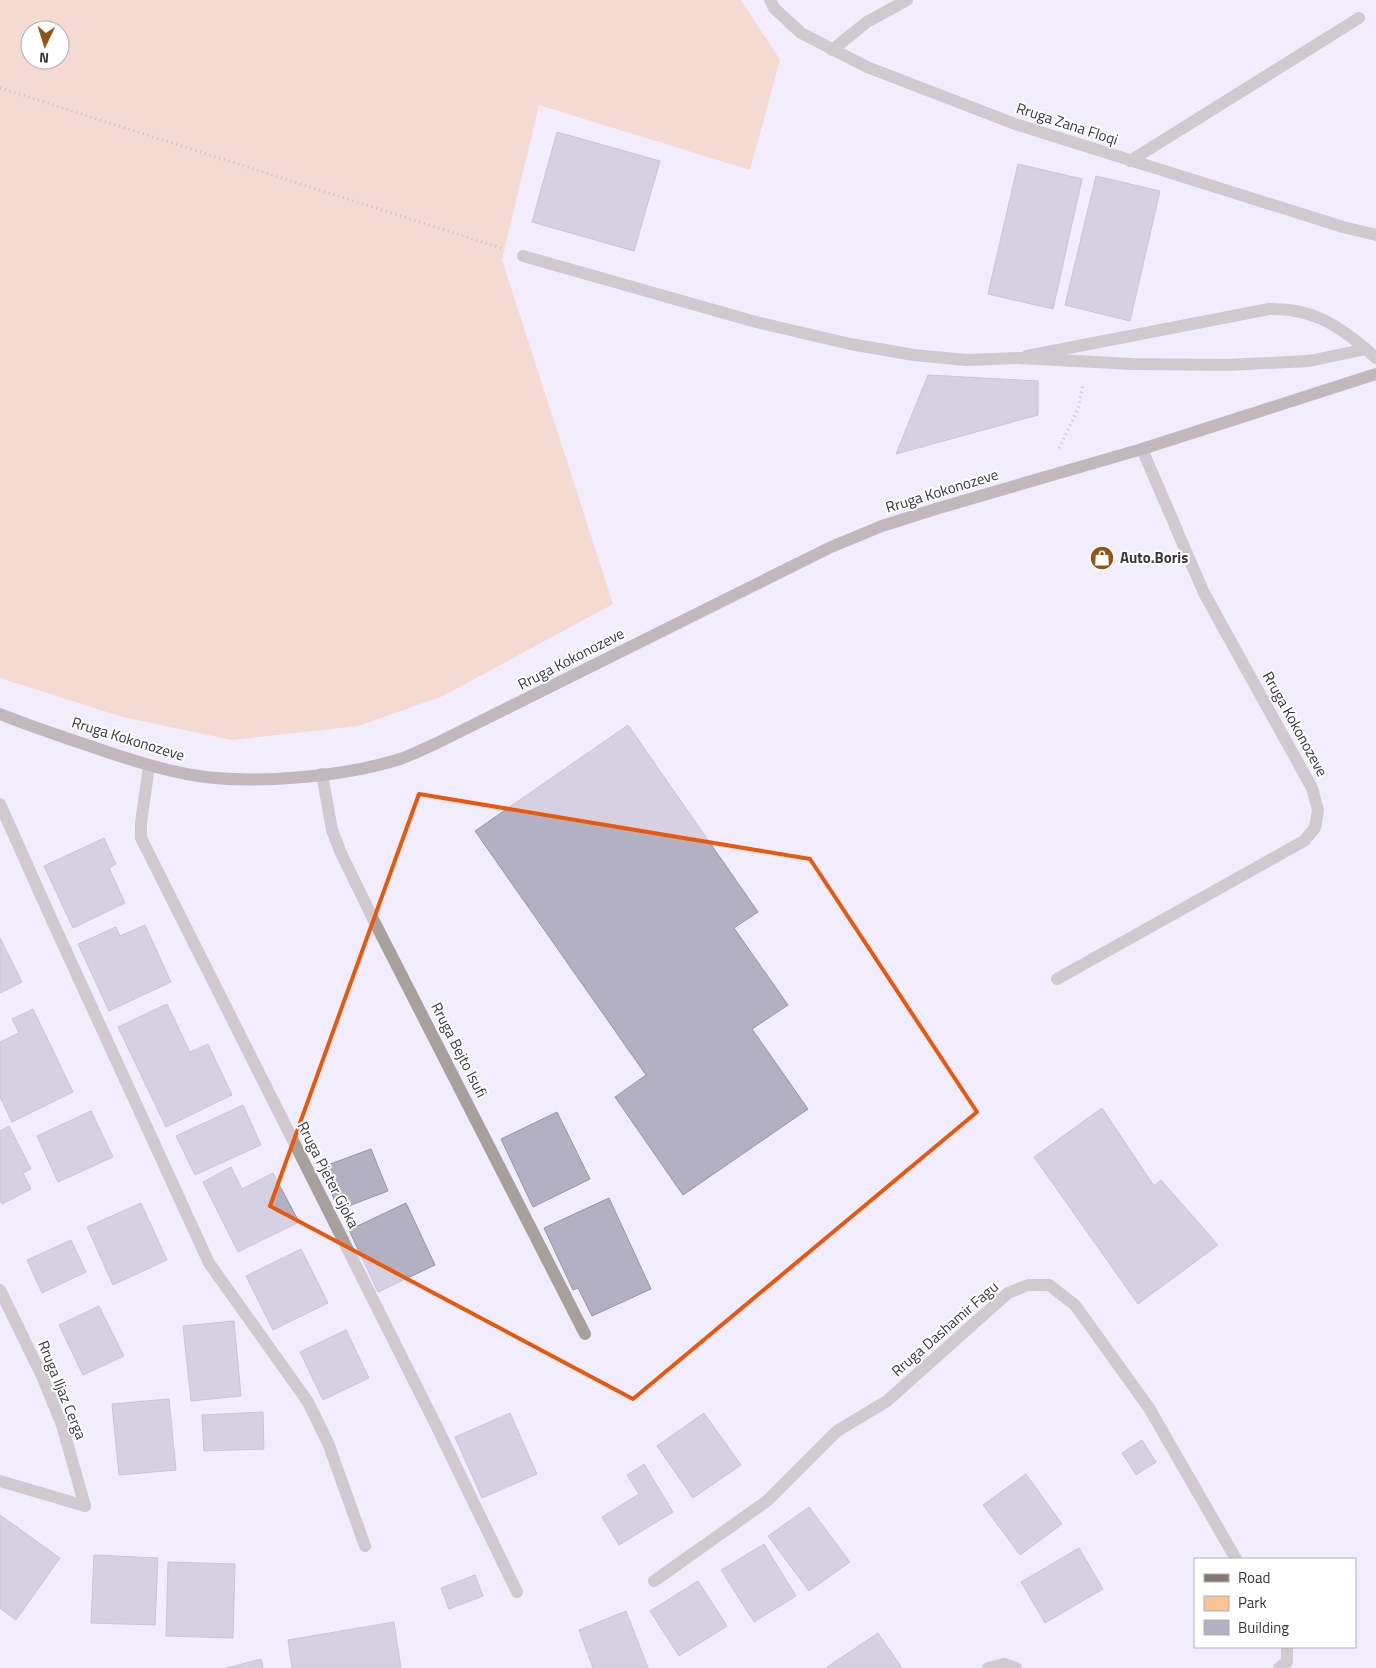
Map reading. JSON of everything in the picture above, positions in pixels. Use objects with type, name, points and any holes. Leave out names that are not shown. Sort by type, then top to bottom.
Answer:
[{"type":"street","name":"Rruga Zana Floqi","points":[[770,0],[774,8],[801,32],[867,67],[1015,124],[1343,227],[1376,235]]},
{"type":"street","points":[[832,50],[866,22],[907,0]]},
{"type":"street","points":[[1130,161],[1359,18]]},
{"type":"street","points":[[523,256],[756,322],[850,344],[914,355],[966,360],[1018,358],[1133,364],[1237,364],[1309,361],[1366,350]]},
{"type":"street","points":[[1018,358],[1269,309],[1310,313],[1351,337],[1376,358]]},
{"type":"street","name":"Rruga Kokonozeve","points":[[0,714],[149,766],[194,776],[275,779],[365,768],[400,759],[435,744],[839,544],[907,518],[1142,448],[1376,374]]},
{"type":"street","name":"Rruga Kokonozeve","points":[[1057,979],[1304,841],[1315,828],[1318,810],[1312,788],[1204,593],[1142,448]]},
{"type":"street","name":"Rruga Pjeter Gjoka","points":[[149,766],[141,823],[141,838],[435,1423],[517,1592]]},
{"type":"street","name":"Rruga Bejto Isufi","points":[[322,774],[332,830],[340,851],[585,1334]]},
{"type":"street","points":[[0,804],[209,1263],[308,1402],[328,1443],[365,1546]]},
{"type":"street","name":"Rruga Dashamir Fagu","points":[[654,1581],[766,1501],[837,1431],[887,1401],[1008,1294],[1028,1285],[1049,1285],[1075,1305],[1149,1408],[1235,1558]]},
{"type":"street","name":"Rruga Iljaz Cerga","points":[[0,1290],[42,1376],[62,1425],[85,1506],[0,1481]]},
{"type":"street","points":[[1278,1668],[1287,1662],[1287,1648]]},
{"type":"street","points":[[988,1668],[1004,1664],[1016,1668]]},
{"type":"path","points":[[0,88],[523,256]]},
{"type":"path","points":[[1044,477],[1078,409],[1088,362]]},
{"type":"highlighted area","points":[[419,794],[810,859],[977,1112],[633,1399],[270,1206]]},
{"type":"green space","points":[[0,0],[741,0],[780,60],[750,170],[539,105],[502,260],[613,604],[443,696],[358,726],[232,740],[123,717],[0,678]]},
{"type":"building","points":[[557,132],[660,161],[634,251],[532,222]]},
{"type":"building","points":[[1018,164],[1082,179],[1053,309],[988,294]]},
{"type":"building","points":[[1096,176],[1160,191],[1130,321],[1065,305]]},
{"type":"building","points":[[928,375],[1038,381],[1038,415],[896,454]]},
{"type":"building","points":[[628,725],[758,912],[734,928],[788,1005],[752,1029],[808,1109],[683,1195],[615,1097],[646,1075],[475,831]]},
{"type":"building","points":[[104,838],[116,864],[109,868],[125,903],[73,928],[44,866]]},
{"type":"building","points":[[145,925],[171,982],[109,1011],[78,944],[116,927],[120,936]]},
{"type":"building","points":[[0,938],[22,982],[0,993]]},
{"type":"building","points":[[167,1004],[190,1052],[208,1044],[232,1095],[166,1127],[118,1027]]},
{"type":"building","points":[[33,1009],[73,1092],[12,1122],[0,1097],[0,1042],[19,1033],[12,1019]]},
{"type":"building","points":[[243,1105],[261,1145],[195,1175],[176,1136]]},
{"type":"building","points":[[1102,1108],[1154,1186],[1161,1180],[1218,1245],[1138,1304],[1034,1157]]},
{"type":"building","points":[[91,1111],[113,1157],[58,1182],[37,1136]]},
{"type":"building","points":[[557,1112],[590,1179],[533,1207],[501,1139]]},
{"type":"building","points":[[9,1126],[31,1169],[23,1173],[31,1189],[2,1204],[0,1200],[0,1131]]},
{"type":"building","points":[[371,1149],[388,1191],[338,1210],[322,1167]]},
{"type":"building","points":[[231,1167],[242,1189],[273,1173],[299,1222],[238,1252],[203,1182]]},
{"type":"building","points":[[609,1198],[651,1289],[592,1316],[578,1288],[573,1290],[544,1228]]},
{"type":"building","points":[[141,1203],[167,1260],[113,1285],[87,1227]]},
{"type":"building","points":[[406,1203],[435,1265],[378,1292],[349,1230]]},
{"type":"building","points":[[71,1240],[86,1272],[42,1293],[27,1260]]},
{"type":"building","points":[[301,1249],[328,1303],[273,1330],[246,1276]]},
{"type":"building","points":[[99,1306],[124,1356],[83,1375],[59,1325]]},
{"type":"building","points":[[234,1321],[241,1396],[191,1401],[183,1326]]},
{"type":"building","points":[[346,1330],[369,1378],[323,1400],[300,1352]]},
{"type":"building","points":[[169,1399],[176,1470],[119,1475],[112,1404]]},
{"type":"building","points":[[263,1412],[264,1449],[204,1451],[202,1415]]},
{"type":"building","points":[[510,1413],[537,1474],[482,1498],[455,1437]]},
{"type":"building","points":[[704,1413],[741,1465],[693,1498],[657,1446]]},
{"type":"building","points":[[1142,1440],[1156,1462],[1136,1475],[1122,1453]]},
{"type":"building","points":[[644,1464],[673,1512],[619,1545],[602,1517],[639,1494],[627,1475]]},
{"type":"building","points":[[1026,1474],[1062,1524],[1020,1555],[983,1505]]},
{"type":"building","points":[[809,1507],[850,1562],[809,1591],[768,1536]]},
{"type":"building","points":[[0,1515],[60,1558],[16,1620],[0,1608]]},
{"type":"building","points":[[764,1544],[796,1596],[754,1622],[721,1570]]},
{"type":"building","points":[[1079,1548],[1103,1589],[1045,1623],[1021,1582]]},
{"type":"building","points":[[94,1555],[158,1558],[155,1625],[91,1623]]},
{"type":"building","points":[[168,1562],[235,1564],[233,1638],[166,1636]]},
{"type":"building","points":[[475,1575],[483,1596],[449,1609],[441,1588]]},
{"type":"building","points":[[698,1581],[727,1626],[679,1656],[650,1611]]},
{"type":"building","points":[[626,1611],[648,1668],[593,1668],[579,1630]]},
{"type":"building","points":[[394,1622],[401,1668],[292,1668],[288,1640]]},
{"type":"building","points":[[878,1633],[902,1668],[827,1667]]},
{"type":"building","points":[[261,1659],[263,1668],[227,1668]]},
{"type":"place","name":"Auto.Boris","points":[[1102,558]]}]
